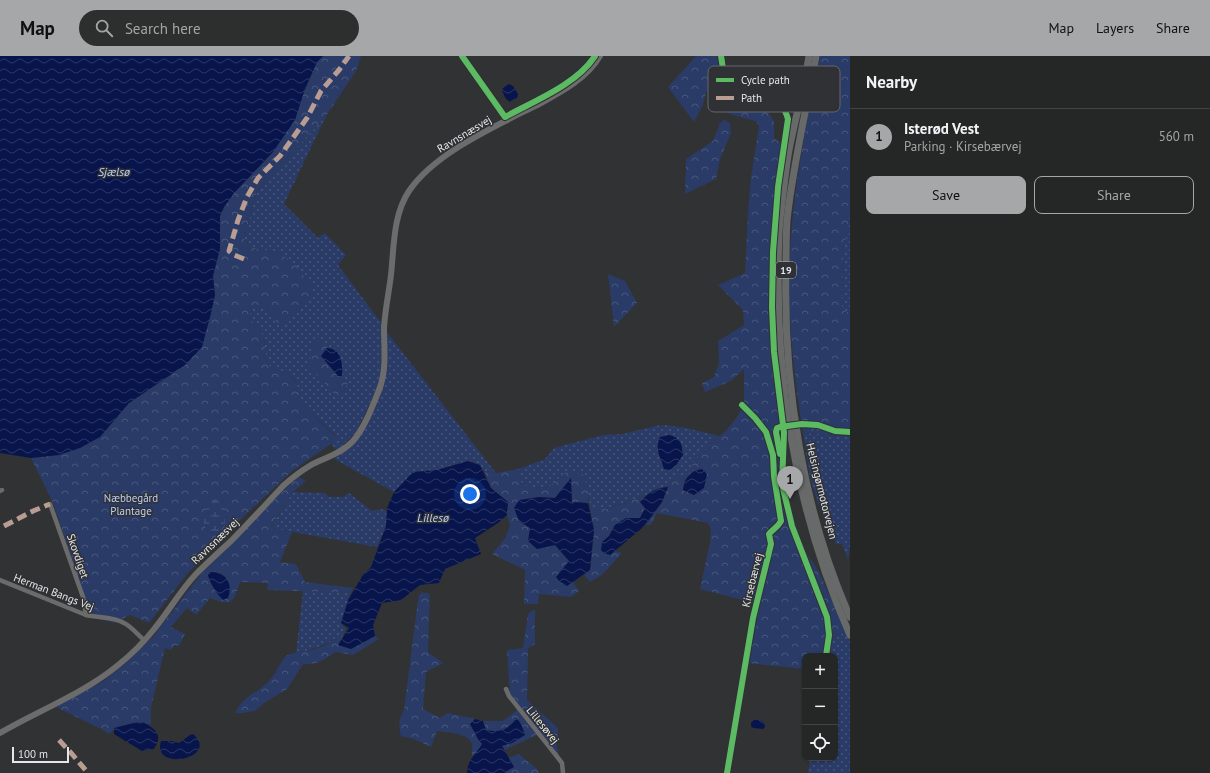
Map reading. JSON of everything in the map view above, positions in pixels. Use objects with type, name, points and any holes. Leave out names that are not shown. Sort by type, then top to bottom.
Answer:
[{"type":"highway","name":"Helsingørmotorvejen","points":[[807,66],[809,56]]},
{"type":"highway","name":"Helsingørmotorvejen","points":[[814,66],[816,56]]},
{"type":"highway","name":"Helsingørmotorvejen","points":[[797,112],[789,151],[780,221],[778,292],[781,360],[789,429],[802,496],[825,573],[850,635]]},
{"type":"highway","name":"Helsingørmotorvejen","points":[[805,112],[787,221],[785,291],[787,348],[794,413],[807,481],[821,536],[850,618]]},
{"type":"main road","name":"Ravnsnæsvej","points":[[0,731],[100,679],[131,654],[154,629],[195,575],[233,539],[287,483],[309,467],[339,452],[350,444],[359,433],[384,374],[384,325],[396,225],[401,207],[409,191],[422,176],[442,158],[460,146],[570,86],[595,66],[600,56]]},
{"type":"street","points":[[462,56],[507,121]]},
{"type":"street","name":"Kirsebærvej","points":[[727,773],[753,618],[771,544],[769,534],[774,528],[778,527],[781,521],[774,476],[773,455],[766,432],[742,405]]},
{"type":"street","name":"Skovdiget","points":[[50,504],[83,597],[86,615]]},
{"type":"street","name":"Herman Bangs Vej","points":[[0,580],[86,615],[124,622],[144,640]]},
{"type":"street","name":"Lillesøvej","points":[[506,689],[509,696],[562,763],[563,773]]},
{"type":"green space","name":"Næbbegård Plantage","points":[[323,56],[361,56],[356,71],[326,116],[257,191],[244,239],[253,248],[279,253],[295,264],[312,287],[312,298],[280,326],[265,307],[253,307],[249,317],[264,337],[267,364],[274,369],[288,374],[297,384],[299,401],[336,437],[331,444],[292,471],[237,523],[187,574],[149,623],[130,615],[114,623],[86,616],[85,598],[53,503],[31,458],[44,457],[100,437],[129,403],[185,365],[210,317],[215,296],[213,276],[220,249],[220,216],[224,207],[305,89],[317,62]]},
{"type":"green space","points":[[696,56],[721,56],[723,66],[708,66],[708,86],[702,107],[694,122],[668,87]]},
{"type":"green space","points":[[820,56],[850,56],[850,214],[843,251],[842,310],[850,313],[850,436],[803,433],[792,347],[789,294],[791,234],[798,174],[809,112],[840,112],[840,66],[818,66]]},
{"type":"green space","points":[[727,112],[768,112],[774,121],[774,138],[781,144],[776,184],[770,307],[773,352],[782,428],[787,436],[786,458],[780,483],[790,527],[819,572],[846,633],[831,635],[828,653],[802,653],[802,669],[746,663],[758,604],[700,589],[710,542],[711,530],[708,523],[657,513],[650,526],[646,524],[662,502],[668,487],[679,476],[688,476],[684,482],[684,491],[694,495],[702,469],[694,471],[692,464],[716,439],[725,432],[737,417],[744,404],[744,369],[731,381],[705,392],[702,383],[714,377],[719,363],[718,341],[744,325],[743,310],[718,285],[745,273],[751,177],[759,126],[756,121]]},
{"type":"green space","points":[[326,116],[284,204],[318,238],[325,233],[346,255],[338,265],[382,324],[381,375],[378,386],[357,431],[337,451],[331,444],[336,436],[299,401],[297,383],[288,374],[274,369],[267,364],[264,337],[249,317],[253,307],[265,307],[281,326],[279,253],[253,248],[244,239],[257,191]]},
{"type":"green space","points":[[724,120],[730,123],[731,133],[720,159],[716,179],[685,194],[686,159],[713,141],[720,123]]},
{"type":"green space","points":[[850,214],[850,313],[842,310],[843,250]]},
{"type":"green space","points":[[608,274],[625,281],[637,303],[614,327]]},
{"type":"green space","points":[[386,331],[496,473],[484,471],[474,463],[463,462],[435,471],[413,472],[394,492],[334,459],[350,447],[382,388]]},
{"type":"green space","points":[[324,339],[327,348],[321,356],[338,376],[342,376],[348,383],[339,399],[309,366],[312,342]]},
{"type":"green space","points":[[665,425],[686,428],[719,436],[692,464],[694,471],[688,476],[679,476],[668,487],[659,488],[646,495],[606,509],[590,509],[589,496],[567,471],[549,487],[529,488],[521,482],[518,469],[545,459],[554,448],[603,435],[623,434]]},
{"type":"green space","points":[[803,433],[850,436],[850,547],[848,560],[842,544],[836,544],[818,503],[810,478]]},
{"type":"green space","points":[[518,469],[521,482],[529,488],[549,487],[567,471],[585,475],[589,496],[588,503],[571,502],[571,478],[555,498],[539,497],[519,521],[530,528],[537,549],[555,545],[569,561],[567,586],[573,582],[579,591],[571,597],[539,594],[538,604],[524,604],[525,570],[492,554],[505,538],[510,526],[507,515],[508,502],[491,488],[484,471],[496,473]]},
{"type":"green space","points":[[299,477],[306,481],[293,492],[271,527],[292,532],[280,562],[296,564],[305,582],[353,588],[351,593],[267,590],[268,583],[240,582],[231,601],[223,602],[210,598],[196,615],[187,608],[171,627],[185,634],[179,646],[175,645],[171,650],[165,648],[151,707],[151,725],[134,723],[123,725],[113,730],[109,734],[56,707],[105,680],[126,663],[152,638],[201,574],[287,487]],"holes":[[[211,572],[216,572],[226,578],[219,596]]]},
{"type":"green space","points":[[293,492],[324,493],[329,497],[343,497],[349,493],[372,511],[381,509],[387,511],[386,526],[377,547],[271,528]]},
{"type":"green space","points":[[647,495],[640,502],[645,508],[640,518],[615,525],[609,536],[602,542],[610,555],[615,551],[622,553],[603,574],[590,582],[584,575],[590,570],[594,530],[590,509],[606,509]]},
{"type":"green space","points":[[214,501],[222,501],[225,521],[222,529],[214,536],[209,535],[206,530],[204,517],[207,509]]},
{"type":"green space","points":[[303,591],[351,593],[341,623],[346,629],[335,639],[323,645],[296,653]]},
{"type":"green space","points":[[422,592],[430,594],[428,652],[443,663],[426,672],[423,709],[440,718],[448,713],[475,719],[470,724],[482,744],[473,756],[472,744],[470,740],[462,735],[437,731],[431,747],[414,739],[401,736],[400,722],[404,710],[418,600],[419,595]]},
{"type":"green space","points":[[535,609],[535,644],[528,648],[527,700],[558,728],[557,747],[559,756],[510,696],[507,650],[523,648],[528,614]]},
{"type":"green space","points":[[346,629],[339,644],[351,649],[375,636],[379,639],[353,655],[335,652],[312,664],[303,664],[287,689],[264,703],[255,711],[235,713],[246,698],[271,679],[285,657],[295,653],[322,647],[335,639]]},
{"type":"green space","points":[[846,633],[850,642],[850,773],[808,773],[810,761],[838,761],[838,653],[828,653],[831,635]]},
{"type":"green space","points":[[517,710],[537,735],[504,750],[502,745],[512,743],[517,719],[510,726],[500,731],[486,730],[483,721],[503,721]]},
{"type":"green space","points":[[519,754],[537,769],[539,773],[506,773],[505,772],[514,767],[508,758]]},
{"type":"water","name":"Sjælsø","points":[[0,56],[323,56],[317,62],[305,89],[295,120],[273,152],[235,192],[224,207],[220,216],[220,249],[213,276],[215,295],[202,347],[185,365],[129,403],[100,437],[80,448],[59,455],[31,458],[0,453]]},
{"type":"water","points":[[509,84],[513,86],[518,94],[517,98],[511,102],[506,99],[502,90]]},
{"type":"water","points":[[327,348],[332,349],[338,354],[342,367],[342,376],[338,376],[321,356]]},
{"type":"water","points":[[669,435],[673,436],[680,442],[683,455],[677,464],[670,470],[664,469],[658,450],[658,442],[660,437]]},
{"type":"water","name":"Lillesø","points":[[468,461],[480,465],[491,488],[508,502],[507,515],[498,523],[475,538],[481,554],[445,569],[439,583],[420,585],[401,600],[382,603],[373,625],[375,636],[351,649],[338,645],[349,628],[341,623],[348,600],[363,575],[371,567],[386,526],[387,508],[394,492],[413,472],[437,470]]},
{"type":"water","points":[[702,469],[707,474],[704,488],[694,495],[683,490],[688,476]]},
{"type":"water","points":[[571,478],[572,502],[588,503],[594,530],[590,570],[567,586],[556,577],[569,561],[555,545],[537,549],[528,541],[530,528],[519,521],[514,508],[519,500],[539,497],[555,498]]},
{"type":"water","points":[[668,487],[662,502],[641,529],[610,555],[601,550],[602,542],[609,536],[615,525],[626,518],[640,518],[645,508],[640,502],[652,492],[660,488]]},
{"type":"water","points":[[211,572],[221,574],[227,580],[230,588],[228,598],[223,600],[214,589],[208,575]]},
{"type":"water","points":[[517,718],[525,735],[512,743],[502,746],[514,767],[505,772],[506,773],[467,773],[467,768],[470,761],[482,744],[470,724],[475,719],[483,721],[486,730],[500,731],[507,728]]},
{"type":"water","points":[[757,719],[764,722],[765,727],[763,729],[753,728],[751,726],[753,720]]},
{"type":"water","points":[[142,722],[156,731],[158,741],[154,749],[142,751],[114,734],[114,728]]},
{"type":"water","points":[[193,734],[199,743],[198,750],[193,755],[174,759],[166,757],[161,751],[161,741],[172,741],[179,743]]},
{"type":"marked path","points":[[244,259],[229,251],[238,220],[247,197],[258,178],[280,156],[307,118],[321,91],[349,56]]},
{"type":"marked path","points":[[4,526],[50,504]]},
{"type":"marked path","points":[[59,740],[88,773]]},
{"type":"cycle path","points":[[462,56],[505,117],[566,84],[577,76],[595,56]]},
{"type":"cycle path","points":[[721,56],[723,66]]},
{"type":"cycle path","points":[[785,112],[788,119],[778,187],[773,252],[772,307],[774,352],[784,433],[782,484],[792,526],[827,617],[829,635],[826,653]]},
{"type":"cycle path","points":[[727,773],[753,618],[771,544],[769,534],[781,521],[774,476],[773,455],[766,432],[742,405]]},
{"type":"cycle path","points":[[780,454],[776,432],[777,428],[780,427],[802,424],[818,425],[835,431],[850,432]]},
{"type":"place","name":"Isterød Vest","points":[[790,499]]}]
